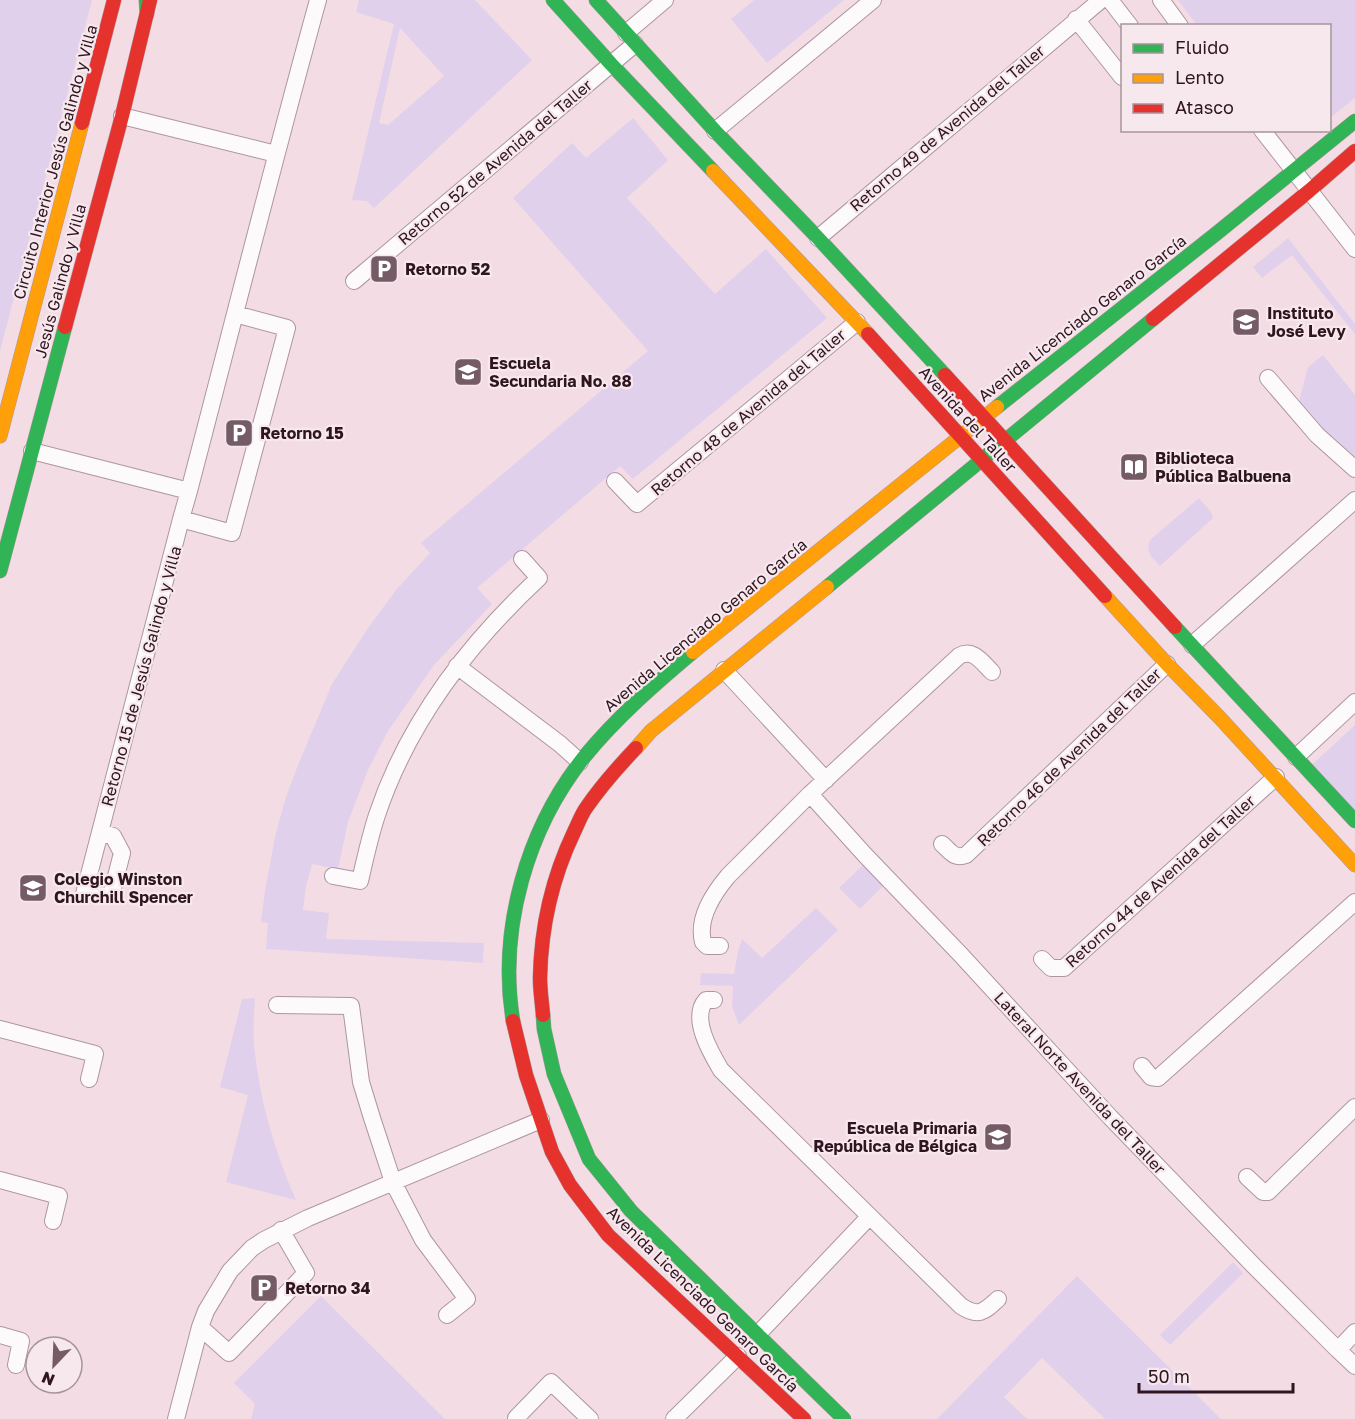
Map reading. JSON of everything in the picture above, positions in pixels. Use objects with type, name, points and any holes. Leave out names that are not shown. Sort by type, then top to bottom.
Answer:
[{"type":"main road","name":"Circuito Interior Jesús Galindo y Villa","points":[[0,436],[114,0]]},
{"type":"main road","name":"Avenida del Taller","points":[[553,0],[611,64],[759,197],[818,238],[1296,757],[1355,864]]},
{"type":"main road","name":"Avenida del Taller","points":[[596,0],[715,131],[759,197],[857,322],[1167,664],[1276,777],[1327,813],[1355,821]]},
{"type":"main road","name":"Jesús Galindo y Villa","points":[[0,571],[122,116],[148,5]]},
{"type":"main road","name":"Avenida Licenciado Genaro García","points":[[841,1418],[758,1334],[620,1223],[581,1203],[557,1165],[520,1057],[509,991],[525,950],[546,918],[553,886],[567,848],[585,810],[606,781],[641,718],[692,653],[1355,121]]},
{"type":"main road","name":"Avenida Licenciado Genaro García","points":[[804,1419],[738,1356],[620,1223],[589,1159],[554,1074],[544,1029],[540,981],[525,950],[515,908],[528,861],[545,820],[561,790],[599,738],[641,718],[724,670],[1355,151]]},
{"type":"street","name":"Retorno 15 de Jesús Galindo y Villa","points":[[100,832],[318,0]]},
{"type":"street","name":"Retorno 52 de Avenida del Taller","points":[[354,281],[611,64],[665,0]]},
{"type":"street","points":[[715,131],[873,0]]},
{"type":"street","name":"Retorno 49 de Avenida del Taller","points":[[818,238],[1101,0]]},
{"type":"street","points":[[1110,0],[1128,24]]},
{"type":"street","points":[[1161,0],[1179,24]]},
{"type":"street","points":[[1076,19],[1121,76]]},
{"type":"street","points":[[122,116],[276,154]]},
{"type":"street","points":[[1264,132],[1355,249]]},
{"type":"street","points":[[181,519],[232,533],[284,339],[286,328],[235,314]]},
{"type":"street","name":"Retorno 48 de Avenida del Taller","points":[[615,481],[636,504],[857,322]]},
{"type":"street","points":[[1268,378],[1317,435],[1355,469]]},
{"type":"street","points":[[32,451],[189,491]]},
{"type":"street","points":[[1192,645],[1355,500]]},
{"type":"street","points":[[333,876],[360,881],[377,815],[405,748],[424,715],[457,666],[504,611],[539,578],[522,560]]},
{"type":"street","points":[[720,946],[707,946],[703,942],[702,930],[710,902],[728,876],[810,794],[959,656],[970,653],[992,672]]},
{"type":"street","name":"Retorno 46 de Avenida del Taller","points":[[942,844],[954,855],[960,857],[966,855],[1167,664]]},
{"type":"street","points":[[457,666],[560,744],[580,762]]},
{"type":"street","points":[[724,670],[826,780]]},
{"type":"street","points":[[1296,757],[1355,702]]},
{"type":"street","name":"Retorno 44 de Avenida del Taller","points":[[1042,959],[1051,968],[1064,968],[1276,777]]},
{"type":"street","name":"Lateral Norte Avenida del Taller","points":[[810,794],[1110,1117],[1355,1366]]},
{"type":"street","points":[[1142,1066],[1151,1077],[1158,1078],[1355,902]]},
{"type":"street","points":[[714,1000],[706,1000],[700,1011],[706,1043],[721,1070],[961,1306],[968,1311],[984,1312],[999,1299]]},
{"type":"street","points":[[278,1005],[351,1006],[361,1082],[393,1182],[423,1240],[467,1299],[447,1316]]},
{"type":"street","points":[[0,1029],[95,1054],[89,1079]]},
{"type":"street","points":[[1247,1177],[1263,1192],[1268,1192],[1355,1107]]},
{"type":"street","points":[[176,1419],[200,1327],[213,1298],[230,1271],[252,1248],[281,1230],[541,1120]]},
{"type":"street","points":[[0,1180],[59,1196],[53,1221]]},
{"type":"street","points":[[758,1334],[869,1217]]},
{"type":"street","points":[[200,1327],[229,1353],[306,1273],[281,1230]]},
{"type":"street","points":[[1338,1350],[1355,1332]]},
{"type":"street","points":[[0,1335],[21,1341],[16,1365]]},
{"type":"street","points":[[674,1419],[738,1356]]},
{"type":"street","points":[[516,1419],[551,1382],[590,1419]]},
{"type":"shaded area","points":[[0,0],[92,0],[0,351]]},
{"type":"shaded area","points":[[359,0],[475,0],[532,60],[374,208],[367,201],[352,200],[394,24],[356,12]],"holes":[[[400,28],[444,76],[388,125],[379,123]]]},
{"type":"shaded area","points":[[754,0],[844,0],[767,63],[731,19]]},
{"type":"shaded area","points":[[1178,0],[1355,0],[1355,98],[1331,117],[1331,24],[1196,24]]},
{"type":"shaded area","points":[[633,118],[668,160],[627,198],[715,294],[766,249],[827,318],[633,479],[620,466],[477,588],[492,604],[434,665],[388,731],[368,770],[348,822],[338,869],[312,864],[303,910],[329,913],[326,939],[484,943],[483,963],[266,949],[268,923],[261,922],[265,891],[275,837],[298,765],[332,684],[396,590],[430,553],[421,543],[648,351],[513,198],[572,143],[586,158]]},
{"type":"shaded area","points":[[1288,238],[1355,324],[1355,334],[1292,255],[1262,278],[1253,267]]},
{"type":"shaded area","points":[[1323,355],[1355,395],[1355,461],[1295,416],[1308,367]]},
{"type":"shaded area","points":[[1199,498],[1211,512],[1213,518],[1160,566],[1149,551],[1150,540]]},
{"type":"shaded area","points":[[1355,725],[1355,827],[1304,772]]},
{"type":"shaded area","points":[[864,864],[884,885],[860,909],[839,888]]},
{"type":"shaded area","points":[[816,908],[838,930],[739,1025],[732,1006],[733,986],[700,985],[701,973],[734,974],[742,939],[762,958]]},
{"type":"shaded area","points":[[255,998],[254,1044],[264,1104],[274,1143],[296,1200],[226,1182],[248,1095],[220,1087],[242,999]]},
{"type":"shaded area","points":[[1233,1262],[1243,1273],[1170,1345],[1160,1335]]},
{"type":"shaded area","points":[[1077,1276],[1221,1419],[1105,1419],[1042,1358],[1004,1397],[1027,1419],[937,1419]]},
{"type":"shaded area","points":[[321,1296],[445,1419],[251,1419],[255,1404],[234,1383]]},
{"type":"traffic: fast","points":[[146,0],[147,14]]},
{"type":"traffic: fast","points":[[553,0],[713,171]]},
{"type":"traffic: fast","points":[[596,0],[715,131],[945,375]]},
{"type":"traffic: fast","points":[[997,407],[1355,121]]},
{"type":"traffic: fast","points":[[827,587],[1153,319]]},
{"type":"traffic: fast","points":[[0,571],[65,327]]},
{"type":"traffic: fast","points":[[1175,627],[1355,821]]},
{"type":"traffic: fast","points":[[513,1021],[509,986],[514,916],[533,847],[547,815],[565,784],[597,742],[637,701],[693,652]]},
{"type":"traffic: fast","points":[[543,1015],[554,1074],[589,1159],[631,1211],[844,1419]]},
{"type":"traffic: slow","points":[[0,436],[82,123]]},
{"type":"traffic: slow","points":[[713,171],[868,334]]},
{"type":"traffic: slow","points":[[693,652],[997,407]]},
{"type":"traffic: slow","points":[[636,748],[651,731],[827,587]]},
{"type":"traffic: slow","points":[[1105,596],[1355,865]]},
{"type":"traffic: jam","points":[[82,123],[114,0]]},
{"type":"traffic: jam","points":[[65,327],[122,116],[150,0]]},
{"type":"traffic: jam","points":[[1153,319],[1355,151]]},
{"type":"traffic: jam","points":[[868,334],[1105,596]]},
{"type":"traffic: jam","points":[[945,375],[1175,627]]},
{"type":"traffic: jam","points":[[543,1015],[540,978],[545,922],[566,849],[584,811],[636,748]]},
{"type":"traffic: jam","points":[[513,1021],[526,1075],[552,1152],[570,1185],[608,1235],[804,1419]]},
{"type":"place","name":"Retorno 52","points":[[384,269]]},
{"type":"place","name":"Instituto José Levy","points":[[1246,322]]},
{"type":"place","name":"Escuela Secundaria No. 88","points":[[468,372]]},
{"type":"place","name":"Retorno 15","points":[[239,433]]},
{"type":"place","name":"Biblioteca Pública Balbuena","points":[[1134,467]]},
{"type":"place","name":"Colegio Winston Churchill Spencer","points":[[33,888]]},
{"type":"place","name":"Escuela Primaria República de Bélgica","points":[[998,1137]]},
{"type":"place","name":"Retorno 34","points":[[264,1288]]}]
